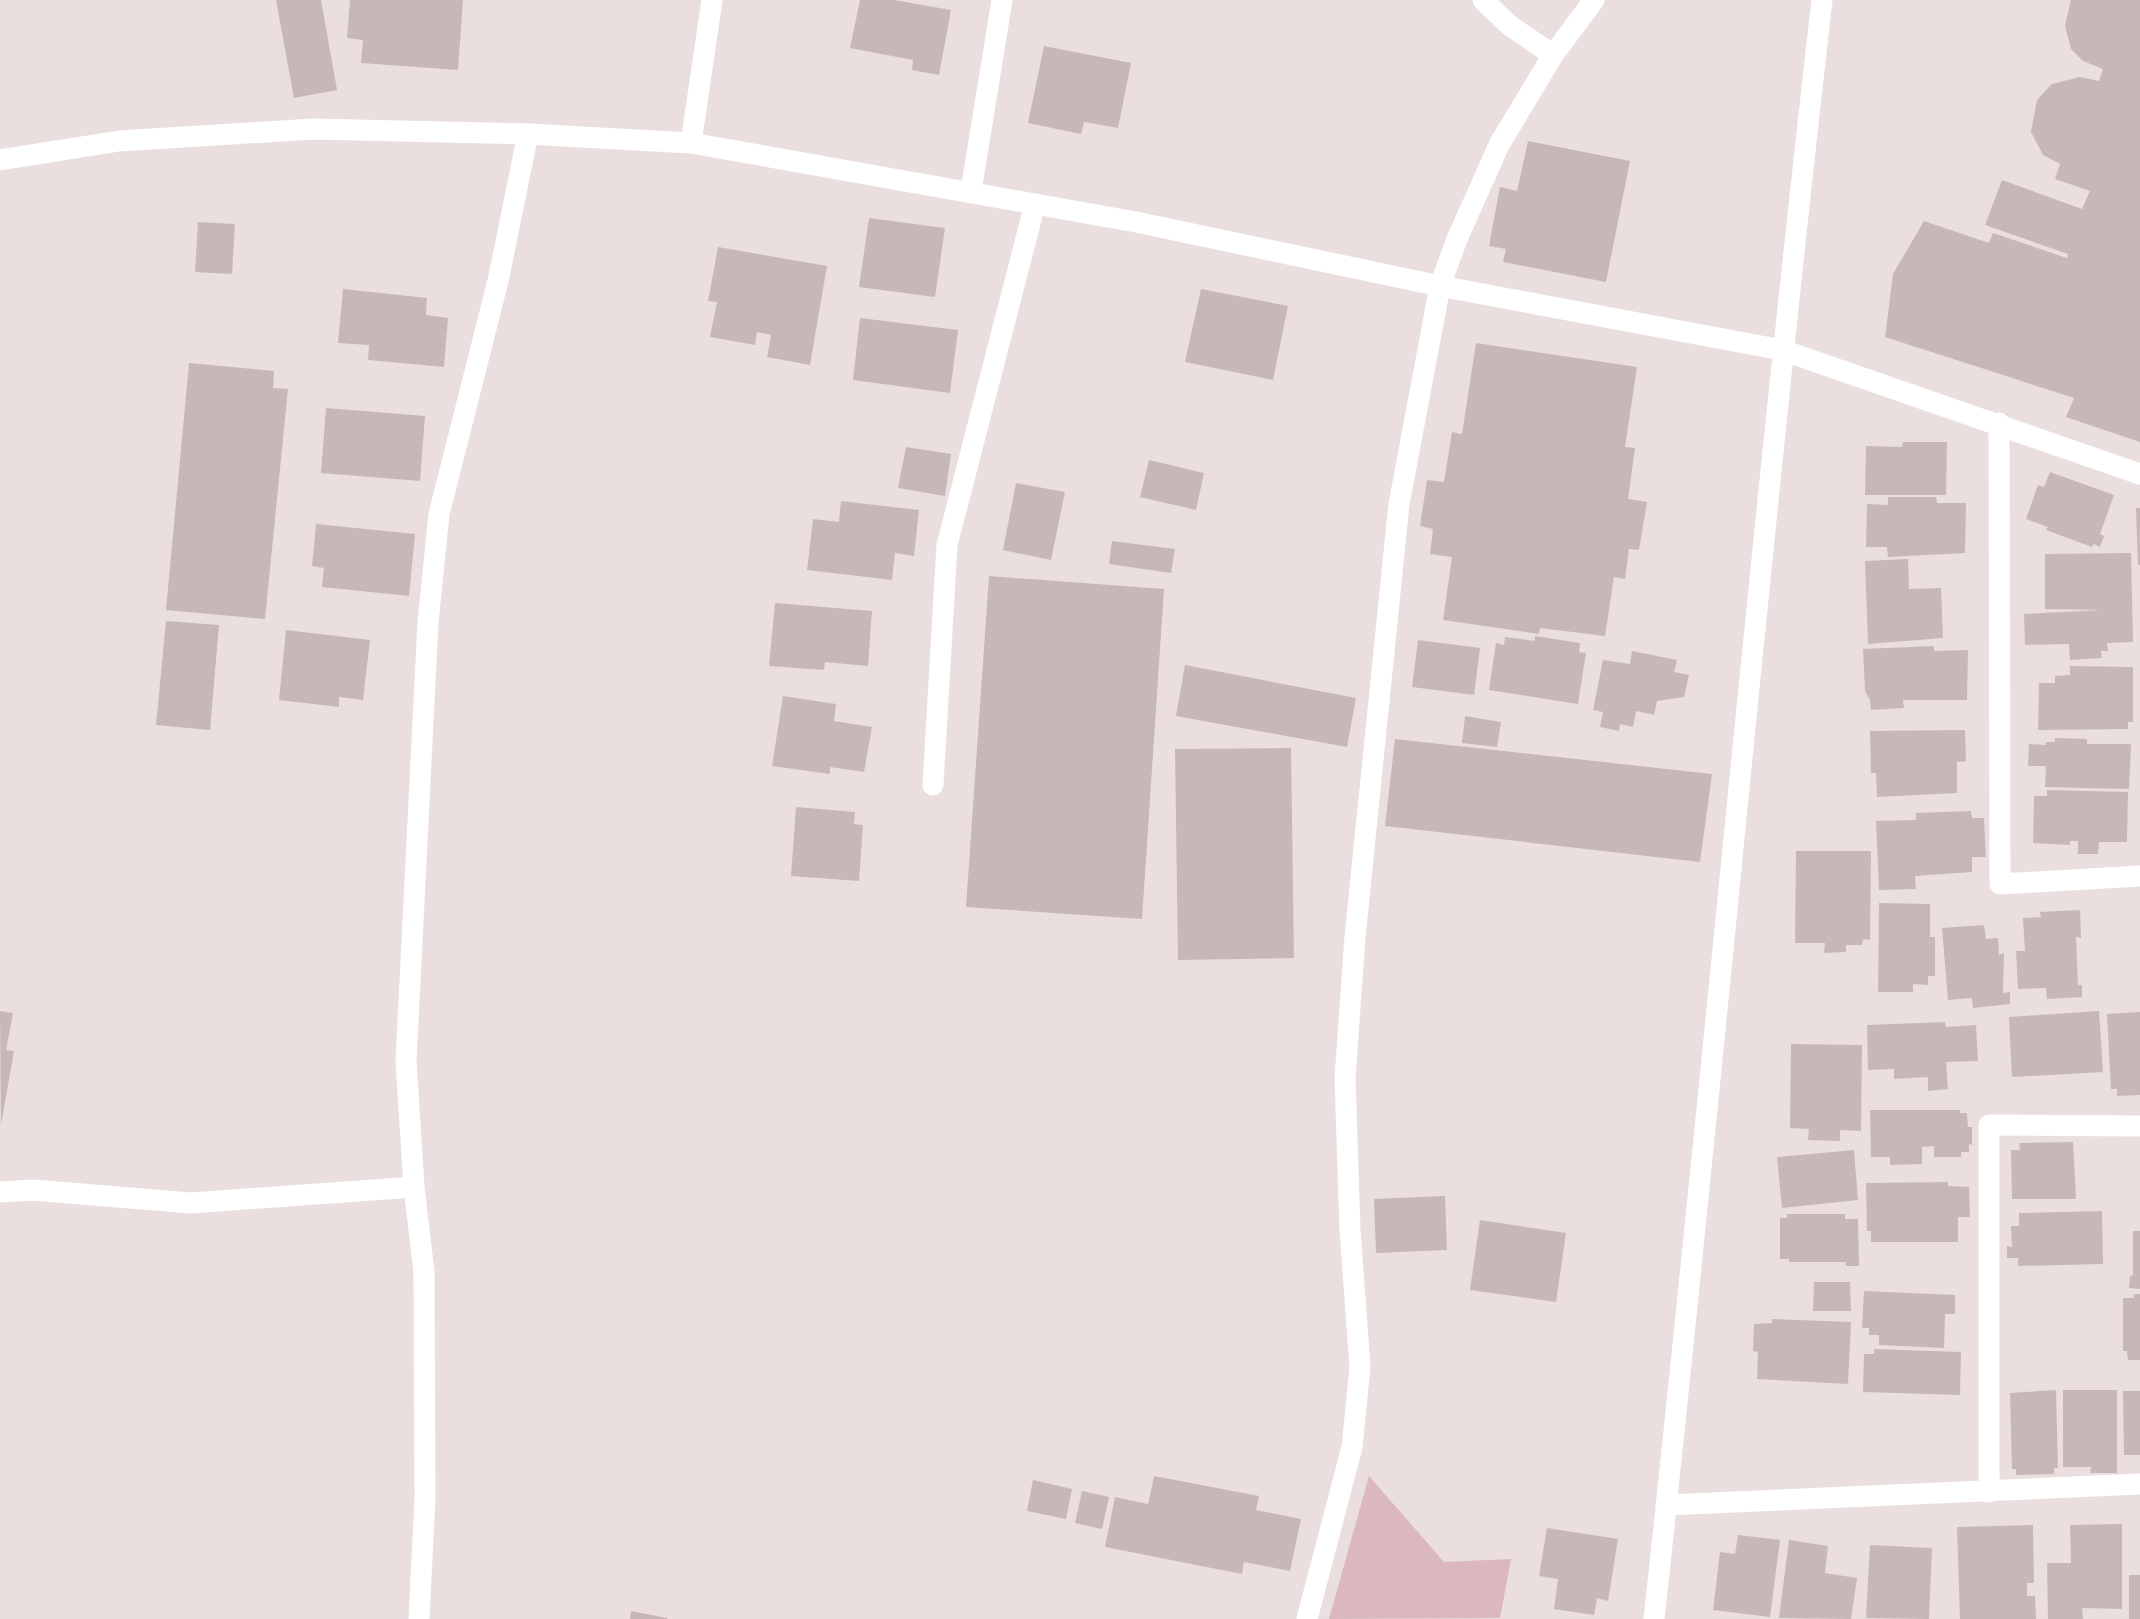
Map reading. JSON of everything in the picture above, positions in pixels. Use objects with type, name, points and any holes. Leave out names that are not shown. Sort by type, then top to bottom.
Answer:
[{"type":"street","points":[[691,143],[712,0]]},
{"type":"street","points":[[971,191],[1002,0]]},
{"type":"street","points":[[1483,0],[1509,25],[1553,55]]},
{"type":"street","points":[[1307,1619],[1352,1447],[1360,1367],[1350,1230],[1345,1078],[1354,950],[1399,504],[1440,286],[1462,229],[1500,143],[1553,55],[1594,0]]},
{"type":"street","points":[[1654,1619],[1707,1125],[1782,350],[1822,0]]},
{"type":"street","points":[[0,160],[119,141],[313,130],[528,134],[691,143],[1136,222],[1440,286],[1782,350],[2140,474]]},
{"type":"street","points":[[419,1619],[425,1498],[424,1272],[414,1187],[406,1061],[428,622],[439,514],[498,281],[528,134]]},
{"type":"street","points":[[933,785],[947,545],[1035,204]]},
{"type":"street","points":[[1999,423],[2000,884],[2140,876]]},
{"type":"street","points":[[1989,1492],[1989,1125],[2140,1126]]},
{"type":"street","points":[[0,1192],[33,1190],[191,1203],[414,1187]]},
{"type":"street","points":[[1666,1505],[2140,1484]]},
{"type":"shaded area","points":[[1369,1476],[1444,1562],[1511,1559],[1500,1618],[1329,1619]]},
{"type":"building","points":[[276,0],[321,0],[337,90],[294,98]]},
{"type":"building","points":[[350,0],[463,0],[458,70],[361,63],[363,40],[347,38]]},
{"type":"building","points":[[860,0],[894,0],[951,10],[939,75],[912,70],[913,60],[850,48]]},
{"type":"building","points":[[2071,0],[2140,0],[2140,442],[2066,417],[2074,398],[1885,337],[1893,274],[1924,221],[1989,243],[1993,233],[2067,258],[2068,254],[1985,225],[2002,180],[2082,209],[2090,191],[2055,179],[2060,164],[2043,155],[2031,132],[2037,100],[2052,84],[2080,77],[2099,81],[2103,69],[2083,61],[2071,49],[2065,26]]},
{"type":"building","points":[[1044,46],[1131,63],[1118,128],[1084,122],[1081,134],[1028,123]]},
{"type":"building","points":[[1528,141],[1630,161],[1606,282],[1503,262],[1506,249],[1489,246],[1500,187],[1517,191]]},
{"type":"building","points":[[869,218],[945,228],[935,297],[859,287]]},
{"type":"building","points":[[198,222],[235,224],[232,274],[195,272]]},
{"type":"building","points":[[718,247],[827,266],[810,365],[767,357],[771,335],[757,332],[755,345],[710,337],[717,302],[708,301]]},
{"type":"building","points":[[343,289],[427,298],[426,315],[448,318],[444,367],[368,360],[369,345],[338,343]]},
{"type":"building","points":[[1201,289],[1288,306],[1273,380],[1185,362]]},
{"type":"building","points":[[860,318],[958,330],[950,393],[853,380]]},
{"type":"building","points":[[1476,343],[1637,367],[1625,447],[1635,448],[1628,499],[1647,502],[1639,550],[1629,549],[1625,579],[1614,577],[1605,636],[1540,628],[1539,634],[1443,620],[1452,557],[1430,554],[1433,529],[1420,526],[1427,480],[1444,482],[1452,432],[1462,434]]},
{"type":"building","points":[[189,363],[274,371],[273,388],[288,389],[265,619],[166,610]]},
{"type":"building","points":[[326,408],[425,416],[420,481],[321,473]]},
{"type":"building","points":[[1903,442],[1947,442],[1946,495],[1865,495],[1866,446],[1902,447]]},
{"type":"building","points":[[906,447],[951,454],[945,496],[898,488]]},
{"type":"building","points":[[1149,460],[1204,473],[1196,510],[1140,497]]},
{"type":"building","points":[[2050,472],[2114,495],[2100,534],[2104,536],[2100,547],[2094,544],[2092,547],[2046,530],[2048,527],[2026,519],[2038,485],[2044,487]]},
{"type":"building","points":[[1016,483],[1065,492],[1051,560],[1003,550]]},
{"type":"building","points":[[1888,497],[1936,497],[1937,503],[1966,503],[1965,553],[1888,557],[1887,547],[1866,547],[1867,504],[1888,505]]},
{"type":"building","points":[[841,501],[919,510],[914,556],[895,553],[892,580],[807,570],[813,519],[839,522]]},
{"type":"building","points":[[2136,508],[2140,508],[2140,565],[2138,565]]},
{"type":"building","points":[[316,524],[415,534],[409,596],[322,587],[324,568],[312,566]]},
{"type":"building","points":[[1112,541],[1175,549],[1171,573],[1109,564]]},
{"type":"building","points":[[2131,553],[2133,642],[2107,643],[2108,651],[2101,651],[2102,658],[2070,660],[2069,644],[2025,645],[2024,614],[2102,610],[2045,609],[2045,554]]},
{"type":"building","points":[[1908,559],[1909,589],[1941,588],[1943,638],[1868,644],[1865,561]]},
{"type":"building","points":[[989,576],[1164,589],[1142,919],[966,907]]},
{"type":"building","points":[[775,603],[872,611],[868,666],[825,662],[824,670],[769,666]]},
{"type":"building","points":[[166,621],[219,625],[210,730],[156,725]]},
{"type":"building","points":[[286,630],[370,640],[363,700],[339,697],[339,707],[279,700]]},
{"type":"building","points":[[1535,636],[1580,643],[1579,652],[1586,653],[1578,704],[1489,690],[1496,643],[1504,645],[1505,637],[1535,641]]},
{"type":"building","points":[[1418,640],[1480,648],[1474,695],[1412,687]]},
{"type":"building","points":[[1934,646],[1934,651],[1968,650],[1967,700],[1903,700],[1904,708],[1871,710],[1865,691],[1863,649]]},
{"type":"building","points":[[1632,651],[1677,660],[1674,672],[1689,675],[1684,697],[1657,701],[1654,715],[1636,711],[1633,727],[1620,724],[1619,731],[1600,727],[1603,712],[1593,710],[1603,660],[1630,664]]},
{"type":"building","points":[[1185,665],[1356,698],[1347,747],[1176,716]]},
{"type":"building","points":[[2070,666],[2133,667],[2133,722],[2128,722],[2128,729],[2038,730],[2039,683],[2055,683],[2055,676],[2070,675]]},
{"type":"building","points":[[783,696],[836,704],[834,721],[872,727],[864,772],[830,767],[830,774],[772,766]]},
{"type":"building","points":[[1465,716],[1501,722],[1497,747],[1462,743]]},
{"type":"building","points":[[1965,730],[1966,761],[1957,762],[1957,793],[1877,797],[1876,773],[1871,773],[1870,731]]},
{"type":"building","points":[[2055,738],[2087,739],[2087,744],[2131,744],[2129,789],[2045,787],[2046,766],[2028,766],[2029,744],[2046,745],[2046,742],[2055,742]]},
{"type":"building","points":[[1395,739],[1712,774],[1700,862],[1385,826]]},
{"type":"building","points":[[1291,748],[1294,958],[1178,960],[1175,749]]},
{"type":"building","points":[[2047,790],[2128,792],[2127,842],[2099,842],[2098,854],[2078,854],[2078,841],[2070,841],[2070,845],[2033,843],[2034,796],[2047,796]]},
{"type":"building","points":[[796,807],[855,812],[854,824],[863,825],[859,881],[791,876]]},
{"type":"building","points":[[1971,811],[1972,818],[1984,818],[1986,857],[1972,857],[1972,872],[1915,876],[1916,889],[1879,890],[1876,821],[1916,820],[1916,813]]},
{"type":"building","points":[[1796,851],[1871,851],[1870,940],[1863,939],[1862,945],[1846,945],[1846,952],[1824,953],[1825,943],[1795,943]]},
{"type":"building","points":[[1879,903],[1930,904],[1930,937],[1935,937],[1935,976],[1928,976],[1928,985],[1913,984],[1913,992],[1878,992]]},
{"type":"building","points":[[2080,910],[2081,938],[2076,937],[2078,985],[2082,985],[2082,997],[2047,999],[2046,988],[2018,989],[2016,951],[2025,951],[2023,918],[2041,917],[2040,912]]},
{"type":"building","points":[[1984,925],[1986,939],[1998,938],[1999,955],[2004,953],[2003,993],[2010,992],[2010,1004],[1973,1008],[1972,998],[1948,1000],[1942,928]]},
{"type":"building","points":[[0,1011],[13,1013],[6,1050],[14,1051],[1,1125]]},
{"type":"building","points":[[2099,1011],[2103,1072],[2012,1077],[2009,1017]]},
{"type":"building","points":[[2140,1012],[2140,1095],[2117,1096],[2117,1089],[2111,1089],[2107,1014]]},
{"type":"building","points":[[1945,1022],[1946,1027],[1976,1025],[1978,1061],[1946,1062],[1948,1089],[1928,1091],[1928,1077],[1894,1079],[1894,1069],[1868,1070],[1867,1025]]},
{"type":"building","points":[[1791,1044],[1862,1045],[1861,1131],[1840,1130],[1840,1141],[1808,1140],[1809,1129],[1790,1128]]},
{"type":"building","points":[[1870,1110],[1960,1110],[1960,1113],[1967,1113],[1968,1127],[1972,1127],[1972,1145],[1969,1144],[1969,1152],[1961,1152],[1961,1157],[1934,1157],[1934,1146],[1922,1147],[1922,1164],[1890,1165],[1890,1157],[1871,1157]]},
{"type":"building","points":[[2073,1142],[2076,1199],[2012,1199],[2011,1150],[2020,1150],[2019,1143]]},
{"type":"building","points":[[1854,1150],[1858,1200],[1782,1208],[1777,1157]]},
{"type":"building","points":[[1948,1182],[1948,1186],[1969,1187],[1970,1217],[1958,1217],[1958,1242],[1871,1242],[1871,1231],[1867,1231],[1866,1183]]},
{"type":"building","points":[[1445,1196],[1447,1250],[1376,1253],[1374,1199]]},
{"type":"building","points":[[2102,1211],[2103,1264],[2018,1266],[2018,1258],[2007,1258],[2007,1246],[2012,1247],[2011,1226],[2019,1226],[2019,1213]]},
{"type":"building","points":[[1787,1214],[1845,1214],[1845,1219],[1858,1219],[1859,1266],[1846,1266],[1846,1262],[1789,1262],[1789,1259],[1780,1259],[1780,1218],[1787,1218]]},
{"type":"building","points":[[1480,1220],[1566,1233],[1556,1302],[1470,1290]]},
{"type":"building","points":[[2133,1231],[2140,1231],[2140,1289],[2129,1288],[2130,1276],[2133,1275]]},
{"type":"building","points":[[1814,1282],[1850,1282],[1851,1311],[1813,1311]]},
{"type":"building","points":[[1864,1291],[1955,1295],[1955,1314],[1945,1314],[1944,1348],[1879,1345],[1879,1335],[1869,1335],[1869,1328],[1862,1328]]},
{"type":"building","points":[[2134,1294],[2140,1294],[2140,1360],[2128,1360],[2127,1351],[2123,1351],[2123,1298],[2134,1298]]},
{"type":"building","points":[[1772,1319],[1851,1322],[1848,1384],[1757,1379],[1758,1352],[1753,1351],[1754,1324],[1772,1323]]},
{"type":"building","points":[[1874,1349],[1961,1352],[1960,1395],[1863,1392],[1864,1354],[1874,1354]]},
{"type":"building","points":[[2056,1390],[2058,1468],[2054,1468],[2054,1474],[2016,1475],[2016,1469],[2012,1469],[2010,1393]]},
{"type":"building","points":[[2063,1390],[2117,1390],[2117,1473],[2090,1473],[2091,1467],[2063,1467]]},
{"type":"building","points":[[2123,1391],[2140,1391],[2140,1455],[2124,1455]]},
{"type":"building","points":[[1154,1476],[1259,1496],[1256,1510],[1301,1519],[1290,1571],[1244,1562],[1242,1574],[1105,1547],[1115,1497],[1148,1504]]},
{"type":"building","points":[[1033,1480],[1072,1489],[1066,1519],[1027,1511]]},
{"type":"building","points":[[1082,1491],[1109,1497],[1102,1529],[1075,1523]]},
{"type":"building","points":[[2122,1524],[2122,1609],[2082,1608],[2083,1619],[2048,1619],[2047,1563],[2071,1563],[2070,1525]]},
{"type":"building","points":[[2033,1525],[2034,1583],[2027,1583],[2027,1596],[2035,1596],[2036,1619],[1960,1619],[1957,1527]]},
{"type":"building","points":[[1547,1528],[1618,1539],[1608,1601],[1597,1598],[1594,1615],[1554,1609],[1558,1579],[1539,1576]]},
{"type":"building","points":[[1738,1535],[1780,1540],[1770,1617],[1713,1610],[1720,1552],[1735,1554]]},
{"type":"building","points":[[1789,1540],[1828,1546],[1825,1573],[1857,1578],[1851,1619],[1779,1618]]},
{"type":"building","points":[[1870,1545],[1932,1548],[1929,1619],[1866,1618]]},
{"type":"building","points":[[2129,1575],[2140,1575],[2140,1619],[2129,1619]]},
{"type":"building","points":[[631,1611],[667,1618],[667,1619],[630,1619]]}]
